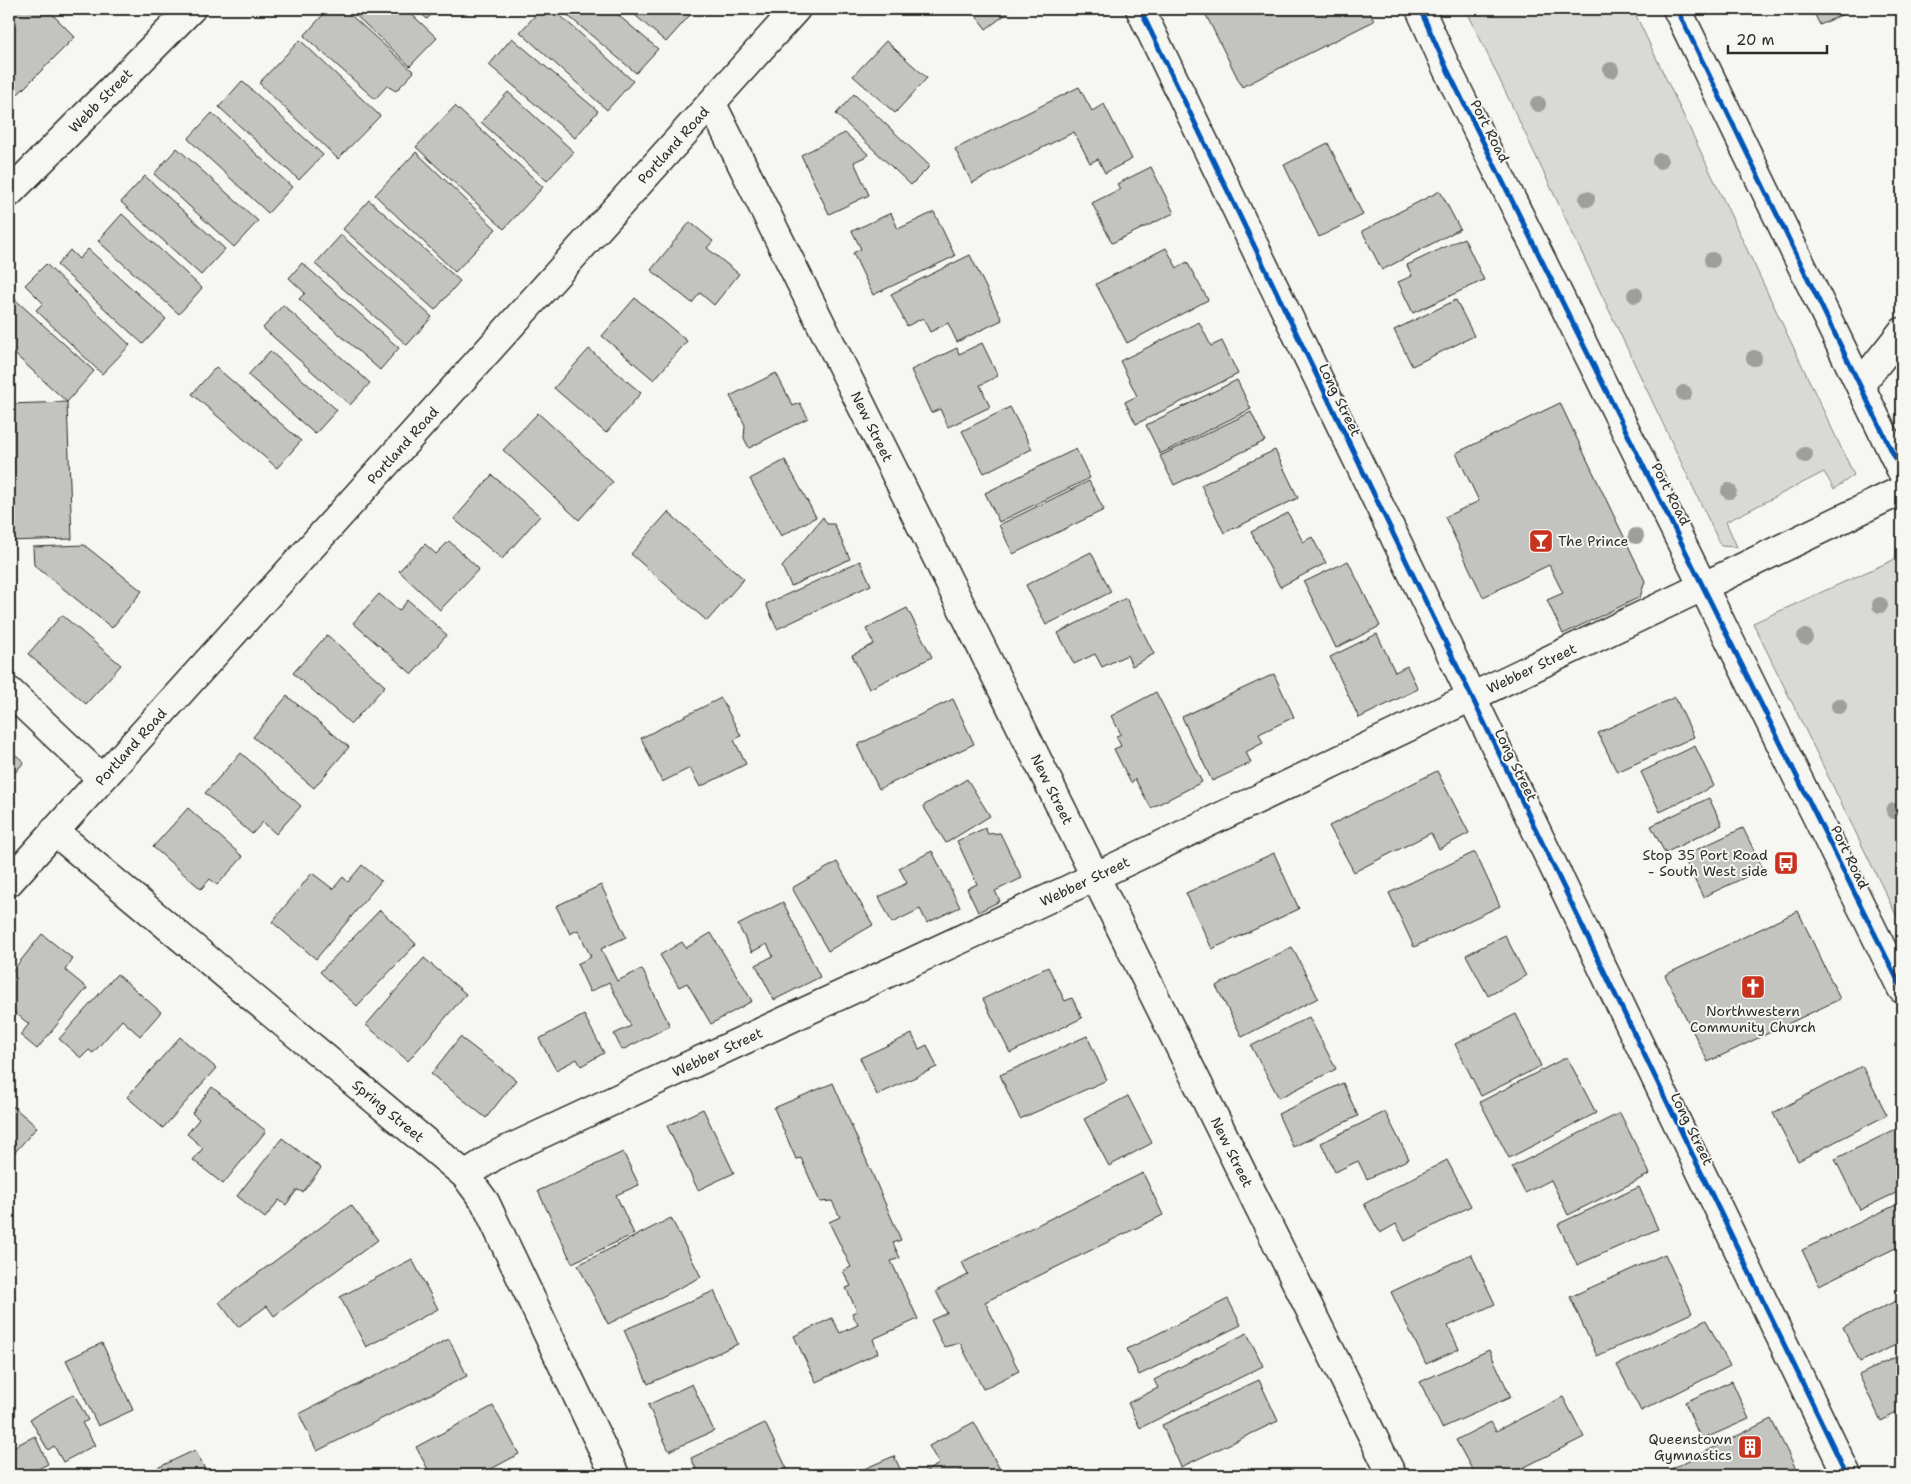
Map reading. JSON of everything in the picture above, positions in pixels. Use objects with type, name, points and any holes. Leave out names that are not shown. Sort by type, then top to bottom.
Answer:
[{"type":"main road","name":"Webb Street","points":[[9,193],[191,9]]},
{"type":"main road","name":"Portland Road","points":[[9,882],[796,9]]},
{"type":"main road","name":"Long Street","points":[[1140,9],[1470,697],[1847,1475]]},
{"type":"main road","name":"Port Road","points":[[1420,9],[1446,69],[1704,586],[1902,989]]},
{"type":"main road","points":[[1677,9],[1902,472]]},
{"type":"main road","name":"New Street","points":[[712,104],[1392,1475]]},
{"type":"main road","points":[[1860,385],[1902,332]]},
{"type":"main road","name":"Webber Street","points":[[465,1174],[496,1155],[1095,876],[1902,490]]},
{"type":"main road","points":[[9,691],[101,778]]},
{"type":"main road","name":"Spring Street","points":[[54,830],[465,1174],[485,1202],[616,1475]]},
{"type":"shaded area","points":[[1466,9],[1633,9],[1854,475],[1834,489],[1824,472],[1726,522],[1737,547],[1721,546]]},
{"type":"shaded area","points":[[1902,556],[1902,927],[1753,623]]},
{"type":"building","points":[[9,9],[47,9],[75,37],[9,103]]},
{"type":"building","points":[[328,9],[344,9],[414,72],[396,91],[387,86],[375,99],[304,36]]},
{"type":"building","points":[[349,9],[406,9],[437,38],[410,66]]},
{"type":"building","points":[[416,9],[437,9],[427,19]]},
{"type":"building","points":[[541,9],[553,9],[633,81],[607,110],[520,32]]},
{"type":"building","points":[[560,9],[611,9],[658,49],[636,73]]},
{"type":"building","points":[[628,9],[683,9],[690,15],[666,42]]},
{"type":"building","points":[[971,9],[1013,9],[986,29]]},
{"type":"building","points":[[1203,9],[1368,9],[1374,21],[1242,87]]},
{"type":"building","points":[[1812,9],[1854,9],[1820,25]]},
{"type":"building","points":[[512,38],[598,111],[575,138],[489,65]]},
{"type":"building","points":[[300,40],[380,116],[338,159],[259,83]]},
{"type":"building","points":[[886,41],[927,78],[895,113],[853,76]]},
{"type":"building","points":[[242,81],[323,155],[299,180],[219,107]]},
{"type":"building","points":[[1079,87],[1092,111],[1104,104],[1132,159],[1105,173],[1098,159],[1090,163],[1074,132],[972,183],[955,149]]},
{"type":"building","points":[[508,92],[574,152],[547,181],[481,122]]},
{"type":"building","points":[[854,94],[930,166],[911,185],[836,114]]},
{"type":"building","points":[[455,106],[543,187],[504,229],[416,147]]},
{"type":"building","points":[[212,113],[292,187],[268,213],[188,139]]},
{"type":"building","points":[[845,133],[869,155],[854,162],[869,195],[829,214],[801,155]]},
{"type":"building","points":[[1328,143],[1363,215],[1319,237],[1284,165]]},
{"type":"building","points":[[177,148],[258,221],[234,247],[154,174]]},
{"type":"building","points":[[416,152],[496,229],[455,272],[375,195]]},
{"type":"building","points":[[1151,167],[1174,213],[1112,243],[1092,203],[1120,189],[1117,184]]},
{"type":"building","points":[[145,176],[225,249],[201,275],[121,202]]},
{"type":"building","points":[[1440,191],[1460,229],[1382,270],[1362,231]]},
{"type":"building","points":[[369,200],[460,281],[435,310],[343,229]]},
{"type":"building","points":[[934,212],[955,256],[873,295],[853,253],[861,249],[852,231],[891,213],[898,229]]},
{"type":"building","points":[[122,214],[202,288],[179,314],[98,241]]},
{"type":"building","points":[[690,222],[713,241],[707,248],[739,274],[714,305],[700,293],[692,303],[651,270]]},
{"type":"building","points":[[341,235],[432,317],[407,345],[315,264]]},
{"type":"building","points":[[1464,238],[1484,280],[1413,313],[1398,282],[1412,276],[1407,265]]},
{"type":"building","points":[[1166,248],[1177,268],[1187,262],[1208,300],[1127,343],[1096,284]]},
{"type":"building","points":[[88,249],[166,319],[143,344],[57,265],[70,250],[79,259]]},
{"type":"building","points":[[970,255],[1002,320],[957,342],[948,323],[930,332],[923,318],[907,326],[891,294]]},
{"type":"building","points":[[302,263],[399,348],[380,370],[299,299],[305,293],[289,278]]},
{"type":"building","points":[[46,264],[130,345],[102,374],[36,310],[43,303],[25,285]]},
{"type":"building","points":[[9,294],[94,371],[67,402],[9,349],[9,334],[13,329],[9,326]]},
{"type":"building","points":[[635,298],[687,341],[654,380],[602,336]]},
{"type":"building","points":[[1456,300],[1474,336],[1412,366],[1394,330]]},
{"type":"building","points":[[283,305],[370,383],[350,405],[263,328]]},
{"type":"building","points":[[1199,322],[1211,346],[1222,341],[1238,374],[1136,424],[1125,402],[1137,396],[1120,361]]},
{"type":"building","points":[[982,343],[998,376],[980,385],[990,407],[948,427],[940,409],[931,413],[911,370],[957,348],[959,354]]},
{"type":"building","points":[[589,349],[641,393],[606,433],[554,388]]},
{"type":"building","points":[[270,351],[337,410],[315,434],[248,375]]},
{"type":"building","points":[[216,367],[301,441],[277,468],[192,394]]},
{"type":"building","points":[[776,373],[793,406],[800,403],[808,418],[749,448],[744,438],[745,425],[730,396]]},
{"type":"building","points":[[1237,380],[1251,409],[1160,454],[1146,425]]},
{"type":"building","points":[[67,402],[72,539],[9,541],[9,404]]},
{"type":"building","name":"The Prince","points":[[1560,403],[1645,581],[1640,597],[1563,634],[1547,600],[1563,593],[1549,565],[1483,597],[1445,517],[1479,501],[1456,453]]},
{"type":"building","points":[[1010,407],[1032,449],[984,473],[962,431]]},
{"type":"building","points":[[1251,412],[1265,441],[1174,485],[1160,456]]},
{"type":"building","points":[[538,413],[613,482],[579,520],[503,450]]},
{"type":"building","points":[[1076,449],[1090,478],[999,522],[985,493]]},
{"type":"building","points":[[1275,450],[1298,498],[1224,533],[1201,485]]},
{"type":"building","points":[[785,460],[816,517],[781,536],[750,479]]},
{"type":"building","points":[[492,475],[540,516],[502,559],[454,519]]},
{"type":"building","points":[[1089,481],[1104,510],[1013,554],[999,525]]},
{"type":"building","points":[[668,512],[744,579],[707,621],[631,554]]},
{"type":"building","points":[[1288,513],[1303,542],[1312,537],[1326,563],[1280,587],[1251,532]]},
{"type":"building","points":[[823,517],[827,524],[834,524],[850,559],[791,586],[782,567]]},
{"type":"building","points":[[449,541],[479,569],[440,610],[399,571],[425,544],[436,554]]},
{"type":"building","points":[[84,545],[142,591],[112,628],[34,565],[33,547]]},
{"type":"building","points":[[1091,552],[1111,592],[1046,625],[1026,585]]},
{"type":"building","points":[[860,561],[871,585],[777,629],[766,604]]},
{"type":"building","points":[[1348,561],[1380,626],[1336,648],[1304,582]]},
{"type":"building","points":[[379,594],[399,611],[408,600],[447,635],[412,674],[353,623]]},
{"type":"building","points":[[1126,598],[1154,654],[1132,666],[1127,655],[1102,667],[1095,654],[1074,664],[1058,633]]},
{"type":"building","points":[[907,608],[932,657],[869,689],[852,655],[874,644],[866,629]]},
{"type":"building","points":[[62,615],[121,665],[86,704],[28,654]]},
{"type":"building","points":[[1377,634],[1395,672],[1407,666],[1418,689],[1359,718],[1330,657]]},
{"type":"building","points":[[327,635],[385,686],[351,724],[293,673]]},
{"type":"building","points":[[1274,674],[1294,717],[1259,734],[1263,743],[1246,752],[1251,763],[1212,781],[1182,717]]},
{"type":"building","points":[[1156,692],[1202,782],[1151,808],[1135,779],[1131,783],[1114,749],[1121,746],[1116,736],[1121,734],[1111,716]]},
{"type":"building","points":[[287,696],[349,747],[314,788],[253,737]]},
{"type":"building","points":[[1675,697],[1694,737],[1617,772],[1598,733]]},
{"type":"building","points":[[721,698],[741,736],[734,740],[746,764],[700,787],[690,768],[662,782],[641,738]]},
{"type":"building","points":[[953,699],[974,744],[879,789],[857,745]]},
{"type":"building","points":[[1695,746],[1714,786],[1660,812],[1641,772]]},
{"type":"building","points":[[9,749],[24,762],[9,780]]},
{"type":"building","points":[[241,753],[301,806],[276,834],[263,822],[252,834],[205,793]]},
{"type":"building","points":[[1437,771],[1469,833],[1439,849],[1431,833],[1354,872],[1329,826]]},
{"type":"building","points":[[967,779],[990,816],[946,843],[923,806]]},
{"type":"building","points":[[1709,798],[1722,825],[1665,853],[1651,826]]},
{"type":"building","points":[[188,808],[243,857],[217,885],[210,879],[201,889],[153,847]]},
{"type":"building","points":[[985,828],[988,834],[1000,833],[1022,878],[995,891],[1000,901],[978,912],[967,889],[977,884],[957,841]]},
{"type":"building","points":[[1743,828],[1763,869],[1703,897],[1683,856]]},
{"type":"building","points":[[932,851],[960,907],[927,923],[920,909],[892,923],[879,897],[907,883],[899,868]]},
{"type":"building","points":[[1475,852],[1500,906],[1414,947],[1389,893]]},
{"type":"building","points":[[1274,853],[1299,909],[1212,949],[1186,893]]},
{"type":"building","points":[[837,862],[873,925],[828,951],[792,888]]},
{"type":"building","points":[[362,865],[381,881],[316,959],[272,922],[312,873],[333,889],[343,877],[348,882]]},
{"type":"building","points":[[601,885],[626,937],[601,949],[617,981],[642,969],[670,1026],[622,1050],[614,1034],[631,1026],[609,982],[590,992],[577,964],[591,957],[578,930],[570,934],[556,906]]},
{"type":"building","points":[[783,902],[820,977],[774,1000],[756,965],[773,956],[767,944],[752,952],[738,925]]},
{"type":"building","points":[[380,910],[416,944],[357,1006],[320,972]]},
{"type":"building","name":"Northwestern Community Church","points":[[1798,911],[1840,999],[1708,1062],[1665,975]]},
{"type":"building","points":[[711,933],[752,1001],[711,1024],[687,983],[679,987],[660,955],[682,942],[686,948]]},
{"type":"building","points":[[42,934],[73,959],[65,970],[87,988],[37,1049],[20,1035],[29,1024],[9,1008],[9,975]]},
{"type":"building","points":[[1505,935],[1526,976],[1488,996],[1466,955]]},
{"type":"building","points":[[1292,947],[1318,998],[1242,1037],[1216,986]]},
{"type":"building","points":[[424,958],[466,994],[408,1061],[366,1025]]},
{"type":"building","points":[[1048,967],[1065,1001],[1072,998],[1082,1018],[1010,1053],[983,999]]},
{"type":"building","points":[[117,974],[161,1012],[140,1036],[122,1020],[93,1053],[89,1050],[81,1058],[59,1039]]},
{"type":"building","points":[[1516,1014],[1541,1066],[1481,1096],[1455,1044]]},
{"type":"building","points":[[584,1015],[604,1053],[581,1066],[577,1059],[556,1070],[539,1039]]},
{"type":"building","points":[[1309,1017],[1336,1069],[1279,1098],[1251,1046]]},
{"type":"building","points":[[912,1034],[919,1049],[927,1045],[937,1067],[877,1095],[860,1058]]},
{"type":"building","points":[[1087,1036],[1107,1080],[1020,1119],[1000,1075]]},
{"type":"building","points":[[180,1037],[216,1068],[163,1128],[127,1097]]},
{"type":"building","points":[[460,1037],[516,1080],[486,1118],[431,1074]]},
{"type":"building","points":[[1567,1057],[1596,1113],[1509,1158],[1480,1102]]},
{"type":"building","points":[[1862,1066],[1887,1115],[1798,1161],[1773,1113]]},
{"type":"building","points":[[833,1083],[901,1240],[893,1243],[900,1258],[891,1261],[918,1319],[873,1339],[878,1353],[816,1382],[794,1336],[832,1318],[840,1333],[858,1325],[852,1313],[857,1311],[846,1288],[851,1286],[843,1271],[851,1267],[829,1222],[840,1217],[832,1201],[820,1202],[801,1158],[796,1159],[774,1108]]},
{"type":"building","points":[[1343,1083],[1358,1116],[1293,1147],[1278,1114]]},
{"type":"building","points":[[212,1087],[266,1131],[223,1184],[193,1160],[203,1148],[187,1134],[199,1119],[192,1113]]},
{"type":"building","points":[[1128,1096],[1152,1143],[1109,1166],[1084,1119]]},
{"type":"building","points":[[9,1103],[37,1127],[9,1159]]},
{"type":"building","points":[[703,1109],[734,1173],[698,1190],[667,1126]]},
{"type":"building","points":[[1385,1112],[1409,1159],[1367,1179],[1358,1161],[1335,1172],[1321,1143]]},
{"type":"building","points":[[1620,1113],[1650,1174],[1568,1215],[1551,1180],[1525,1193],[1512,1167]]},
{"type":"building","points":[[1900,1127],[1902,1131],[1902,1190],[1860,1210],[1835,1159]]},
{"type":"building","points":[[282,1138],[321,1168],[303,1192],[297,1190],[286,1205],[279,1200],[265,1218],[237,1196]]},
{"type":"building","points":[[623,1152],[639,1185],[616,1195],[634,1234],[572,1263],[538,1191]]},
{"type":"building","points":[[1447,1160],[1471,1206],[1405,1241],[1396,1224],[1380,1233],[1364,1204]]},
{"type":"building","points":[[1143,1173],[1163,1215],[985,1302],[1019,1371],[983,1389],[960,1343],[944,1347],[931,1320],[947,1313],[936,1291],[968,1275],[962,1262]]},
{"type":"building","points":[[1639,1187],[1658,1229],[1577,1265],[1558,1224]]},
{"type":"building","points":[[1902,1202],[1902,1245],[1819,1285],[1802,1250]]},
{"type":"building","points":[[351,1205],[378,1240],[274,1316],[267,1306],[238,1327],[219,1302]]},
{"type":"building","points":[[671,1218],[701,1277],[608,1324],[578,1265]]},
{"type":"building","points":[[1471,1254],[1495,1304],[1448,1326],[1459,1349],[1426,1364],[1391,1292]]},
{"type":"building","points":[[1665,1254],[1692,1313],[1597,1356],[1570,1297]]},
{"type":"building","points":[[412,1259],[438,1309],[366,1347],[340,1297]]},
{"type":"building","points":[[714,1291],[738,1344],[648,1384],[624,1330]]},
{"type":"building","points":[[1902,1298],[1902,1342],[1860,1362],[1843,1327]]},
{"type":"building","points":[[1228,1299],[1241,1325],[1139,1375],[1127,1349]]},
{"type":"building","points":[[1706,1320],[1730,1366],[1641,1411],[1617,1365]]},
{"type":"building","points":[[1247,1333],[1263,1366],[1140,1428],[1128,1403],[1158,1388],[1154,1380]]},
{"type":"building","points":[[449,1339],[467,1376],[317,1451],[299,1414]]},
{"type":"building","points":[[102,1343],[133,1410],[98,1426],[66,1360]]},
{"type":"building","points":[[1489,1350],[1511,1397],[1442,1428],[1420,1382]]},
{"type":"building","points":[[1902,1354],[1902,1410],[1881,1421],[1859,1375]]},
{"type":"building","points":[[1259,1380],[1278,1421],[1181,1467],[1162,1425]]},
{"type":"building","points":[[1732,1381],[1749,1419],[1701,1440],[1685,1402]]},
{"type":"building","points":[[692,1384],[714,1431],[669,1451],[648,1405]]},
{"type":"building","points":[[74,1394],[88,1420],[82,1423],[95,1445],[63,1462],[54,1446],[48,1450],[30,1419]]},
{"type":"building","points":[[1563,1397],[1584,1437],[1509,1475],[1475,1475],[1456,1440],[1491,1422],[1496,1431]]},
{"type":"building","points":[[493,1406],[519,1454],[480,1475],[431,1475],[416,1447]]},
{"type":"building","name":"Queenstown Gymnastics","points":[[1771,1419],[1799,1475],[1659,1475]]},
{"type":"building","points":[[974,1422],[1002,1473],[998,1475],[967,1475],[964,1469],[953,1475],[919,1475],[939,1464],[929,1446]]},
{"type":"building","points":[[765,1423],[790,1475],[699,1475],[691,1458]]},
{"type":"building","points":[[35,1436],[48,1464],[34,1471],[36,1475],[9,1475],[9,1449]]},
{"type":"building","points":[[195,1450],[208,1475],[158,1475],[155,1469]]},
{"type":"building","points":[[894,1456],[903,1475],[850,1475]]},
{"type":"cycle path","points":[[1140,9],[1847,1475]]},
{"type":"cycle path","points":[[1420,9],[1447,69],[1902,989]]},
{"type":"cycle path","points":[[1677,9],[1902,472]]},
{"type":"place","name":"The Prince","points":[[1541,541]]},
{"type":"place","name":"Stop 35 Port Road - South West side","points":[[1786,863]]},
{"type":"place","name":"Northwestern Community Church","points":[[1753,987]]},
{"type":"place","name":"Queenstown Gymnastics","points":[[1750,1447]]}]
